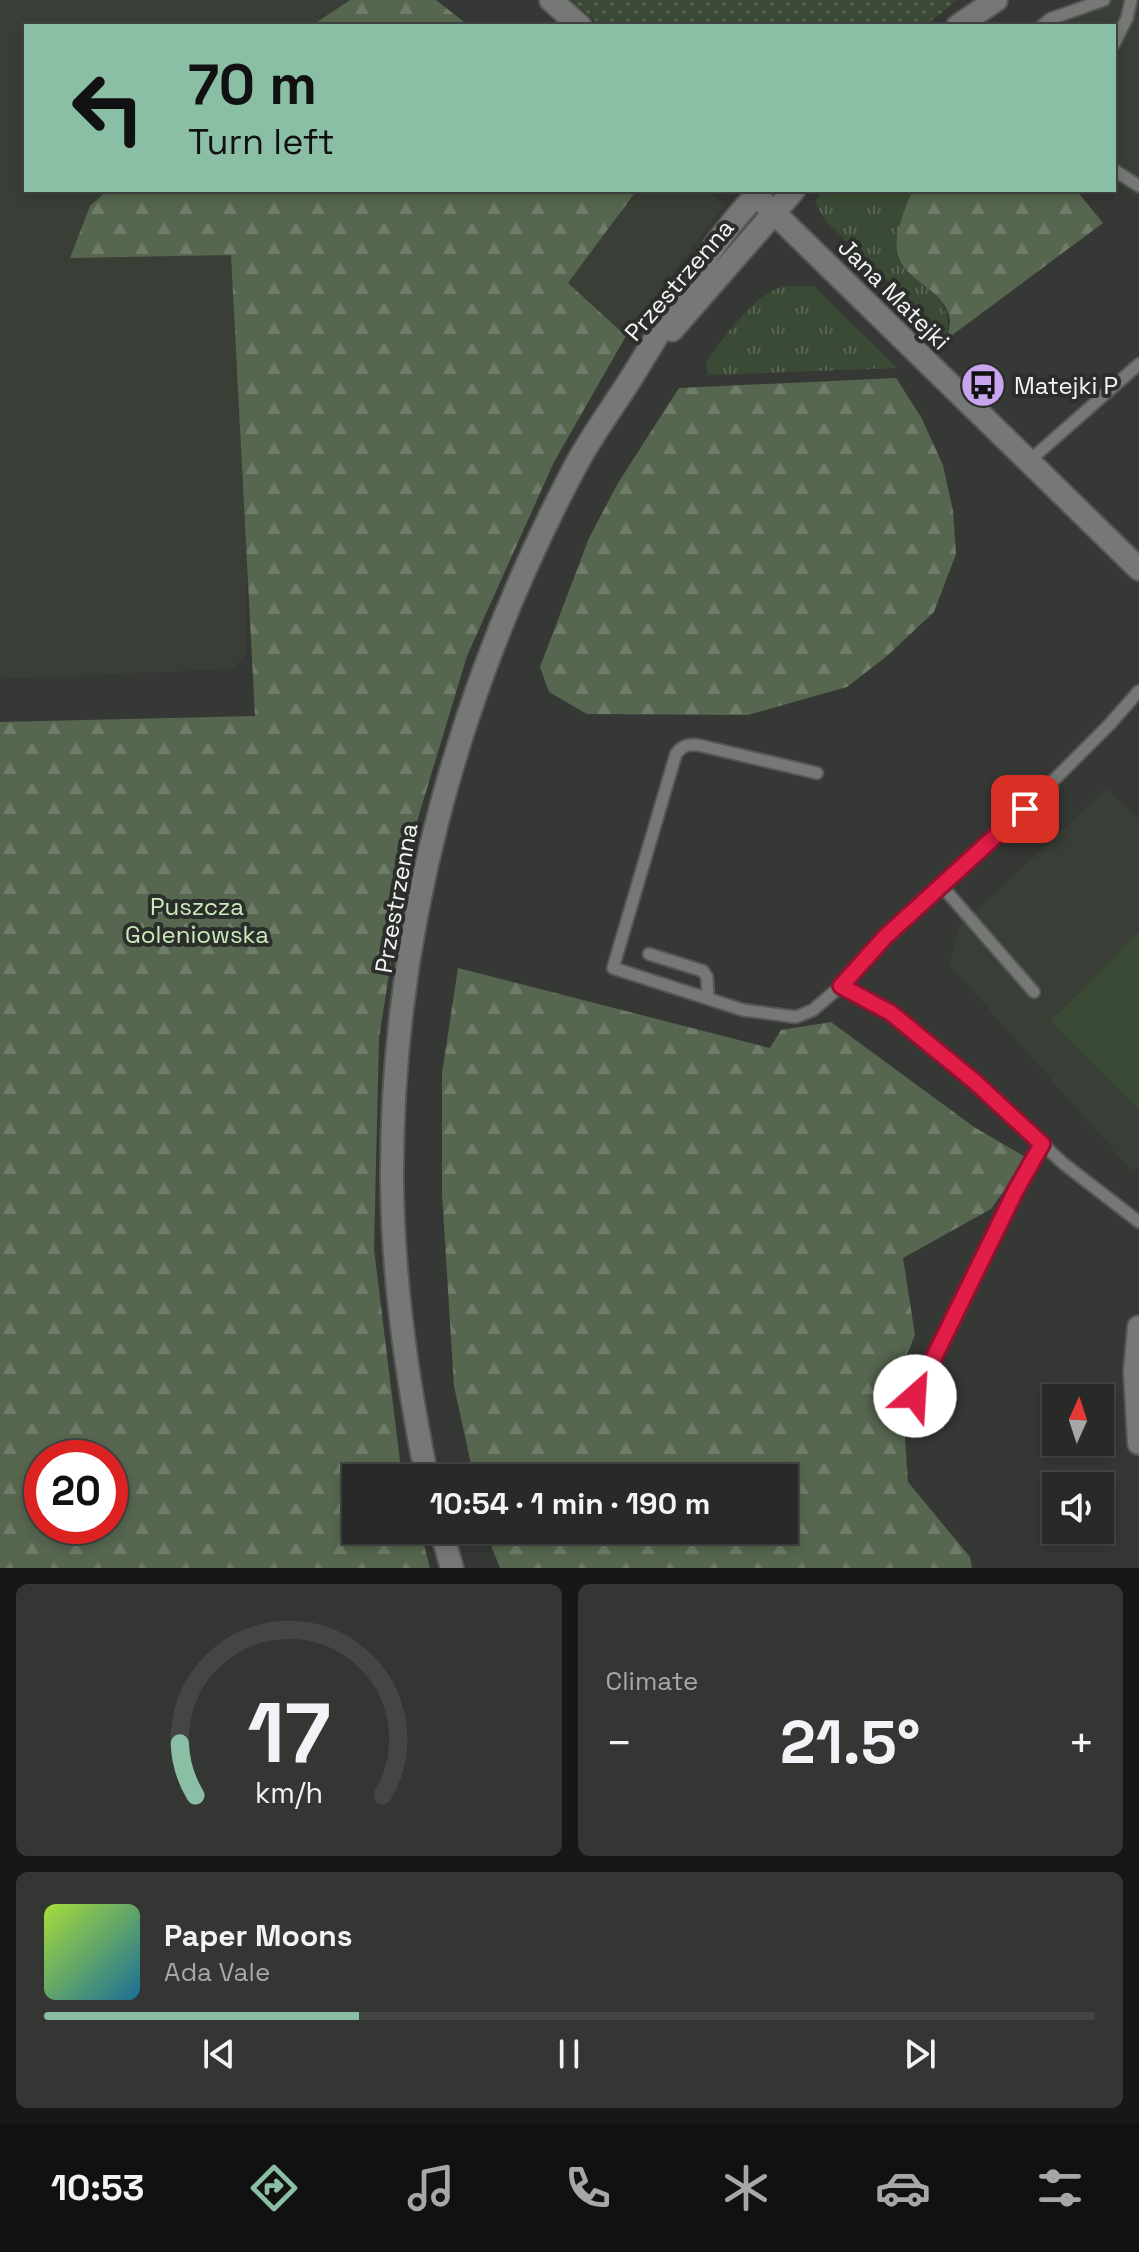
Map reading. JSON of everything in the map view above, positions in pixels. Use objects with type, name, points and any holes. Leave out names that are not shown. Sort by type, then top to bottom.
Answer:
[{"type":"street","points":[[551,0],[578,24]]},
{"type":"street","points":[[963,24],[996,0]]},
{"type":"street","name":"Przestrzenna","points":[[424,1464],[407,1381],[392,1182],[400,1035],[414,933],[436,820],[494,640],[541,533],[578,461],[704,259],[756,192]]},
{"type":"street","name":"Jana Matejki","points":[[756,192],[1139,569]]},
{"type":"street","name":"Przestrzenna","points":[[636,369],[792,192]]},
{"type":"street","points":[[1139,1327],[1135,1371],[1139,1443]]},
{"type":"street","points":[[445,1544],[452,1568]]},
{"type":"lane","points":[[1044,24],[1050,19],[1104,0]]},
{"type":"lane","points":[[1116,40],[1127,18],[1131,0]]},
{"type":"lane","points":[[1116,171],[1139,186]]},
{"type":"lane","points":[[1028,463],[1139,364]]},
{"type":"lane","points":[[817,773],[689,744],[681,747],[676,754],[613,968],[743,1010],[796,1017],[813,1010],[841,986],[885,937],[1035,798],[1139,691]]},
{"type":"lane","points":[[941,885],[1034,992]]},
{"type":"lane","points":[[649,954],[703,971],[707,977],[708,998]]},
{"type":"lane","points":[[841,986],[891,1013],[974,1081],[1064,1164],[1139,1222]]},
{"type":"lane","points":[[915,1396],[1016,1190],[1042,1144]]},
{"type":"shaded area","points":[[0,0],[350,0],[314,24],[24,24],[24,192],[248,192],[247,653],[232,669],[0,679]]},
{"type":"shaded area","points":[[1082,0],[1139,0],[1139,198],[1116,182],[1116,24],[1034,24],[1046,14]]},
{"type":"shaded area","points":[[636,192],[709,192],[724,205],[626,336],[568,283]]},
{"type":"shaded area","points":[[1106,789],[1139,819],[1139,1168],[1132,1171],[950,965],[959,927]]},
{"type":"green space","points":[[350,0],[436,0],[466,24],[314,24]]},
{"type":"green space","points":[[572,0],[957,0],[927,24],[599,24]]},
{"type":"green space","name":"Puszcza Goleniowska","points":[[106,192],[636,192],[568,283],[626,336],[554,462],[467,656],[409,848],[379,1038],[374,1249],[401,1464],[342,1464],[342,1544],[424,1544],[430,1568],[0,1568],[0,722],[255,716],[231,255],[70,258],[90,206]]},
{"type":"green space","points":[[820,192],[912,192],[904,210],[908,273],[940,300],[947,316],[947,339],[826,221],[815,203]]},
{"type":"green space","points":[[912,192],[1078,192],[1103,223],[947,339],[950,320],[947,309],[907,270],[897,251],[904,211]]},
{"type":"green space","points":[[814,286],[897,368],[708,375],[706,363],[712,354],[761,298],[782,287]]},
{"type":"green space","points":[[896,378],[921,417],[943,465],[953,511],[956,554],[934,612],[887,656],[847,687],[748,715],[587,714],[549,692],[540,667],[589,538],[618,483],[679,388]]},
{"type":"green space","points":[[1139,932],[1139,1110],[1051,1021]]},
{"type":"green space","points":[[458,968],[770,1048],[781,1030],[831,1022],[974,1127],[1027,1158],[991,1209],[903,1258],[915,1335],[900,1370],[908,1482],[970,1557],[972,1568],[500,1568],[491,1544],[798,1544],[798,1464],[471,1464],[454,1386],[442,1194],[442,1073]]},
{"type":"place","name":"Matejki P","points":[[983,385]]},
{"type":"route","points":[[915,1396],[1016,1190],[1042,1144],[974,1081],[891,1013],[841,986],[885,937],[1025,809]]}]
